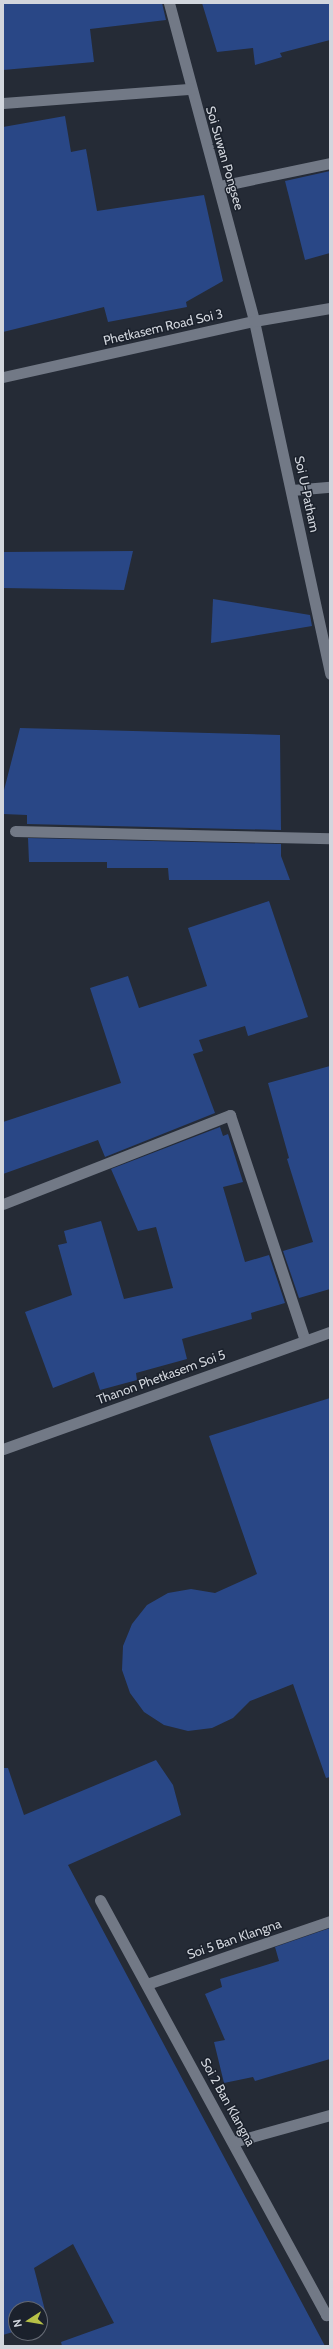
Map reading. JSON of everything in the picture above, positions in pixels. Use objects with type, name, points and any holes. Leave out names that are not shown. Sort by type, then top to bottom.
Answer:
[{"type":"street","name":"Soi Suwan Pongsee","points":[[168,3],[191,89],[220,186],[254,321]]},
{"type":"street","points":[[3,103],[191,89]]},
{"type":"street","points":[[220,186],[330,163]]},
{"type":"street","name":"Phetkasem Road Soi 3","points":[[3,377],[254,321],[330,308]]},
{"type":"street","name":"Soi U-Patham","points":[[254,321],[292,490],[330,674]]},
{"type":"street","points":[[292,490],[330,487]]},
{"type":"street","points":[[15,831],[330,838]]},
{"type":"street","points":[[3,1204],[230,1115],[305,1340]]},
{"type":"street","name":"Thanon Phetkasem Soi 5","points":[[3,1450],[330,1332]]},
{"type":"street","name":"Soi 2 Ban Klangna","points":[[100,1900],[326,2315],[330,2314]]},
{"type":"street","name":"Soi 5 Ban Klangna","points":[[147,1984],[330,1921]]},
{"type":"street","points":[[233,2142],[330,2115]]},
{"type":"building","points":[[3,3],[162,3],[166,20],[90,29],[94,62],[3,70]]},
{"type":"building","points":[[202,3],[330,3],[330,40],[280,53],[282,57],[255,65],[253,48],[217,52]]},
{"type":"building","points":[[65,116],[71,152],[86,149],[97,211],[204,195],[223,281],[186,302],[187,307],[108,322],[104,307],[3,332],[3,127]]},
{"type":"building","points":[[330,171],[330,253],[305,260],[285,181]]},
{"type":"building","points":[[133,551],[124,590],[3,588],[3,552]]},
{"type":"building","points":[[213,599],[310,615],[312,626],[211,643]]},
{"type":"building","points":[[20,728],[280,735],[281,830],[27,824],[27,815],[3,814],[3,794]]},
{"type":"building","points":[[28,838],[281,844],[281,856],[290,880],[169,880],[168,868],[107,868],[107,862],[29,862]]},
{"type":"building","points":[[269,901],[308,1017],[248,1036],[245,1026],[199,1040],[203,1051],[193,1054],[215,1113],[105,1157],[98,1140],[3,1174],[3,1122],[121,1083],[90,988],[128,976],[139,1008],[207,986],[188,928]]},
{"type":"building","points":[[330,1066],[330,1289],[299,1298],[283,1251],[313,1242],[287,1159],[289,1158],[268,1083]]},
{"type":"building","points":[[220,1127],[223,1136],[228,1134],[243,1182],[223,1187],[245,1262],[269,1255],[285,1303],[251,1313],[252,1319],[182,1339],[187,1359],[136,1373],[137,1380],[100,1390],[94,1372],[53,1388],[25,1312],[72,1295],[58,1245],[67,1243],[64,1231],[101,1221],[124,1299],[173,1288],[156,1227],[138,1231],[111,1169]]},
{"type":"building","points":[[330,1398],[330,1777],[326,1778],[293,1684],[250,1701],[233,1718],[212,1728],[188,1731],[164,1725],[144,1712],[130,1693],[122,1670],[123,1646],[132,1624],[147,1605],[168,1593],[191,1589],[215,1593],[257,1574],[209,1436]]},
{"type":"building","points":[[156,1760],[173,1785],[181,1815],[68,1865],[325,2346],[62,2346],[61,2342],[114,2323],[73,2244],[34,2268],[43,2301],[8,2301],[8,2333],[3,2335],[3,1768],[8,1768],[24,1815]]},
{"type":"building","points":[[330,1928],[330,2059],[255,2081],[253,2077],[224,2083],[214,2042],[225,2040],[205,1994],[222,1987],[220,1979],[279,1961],[275,1947]]}]
